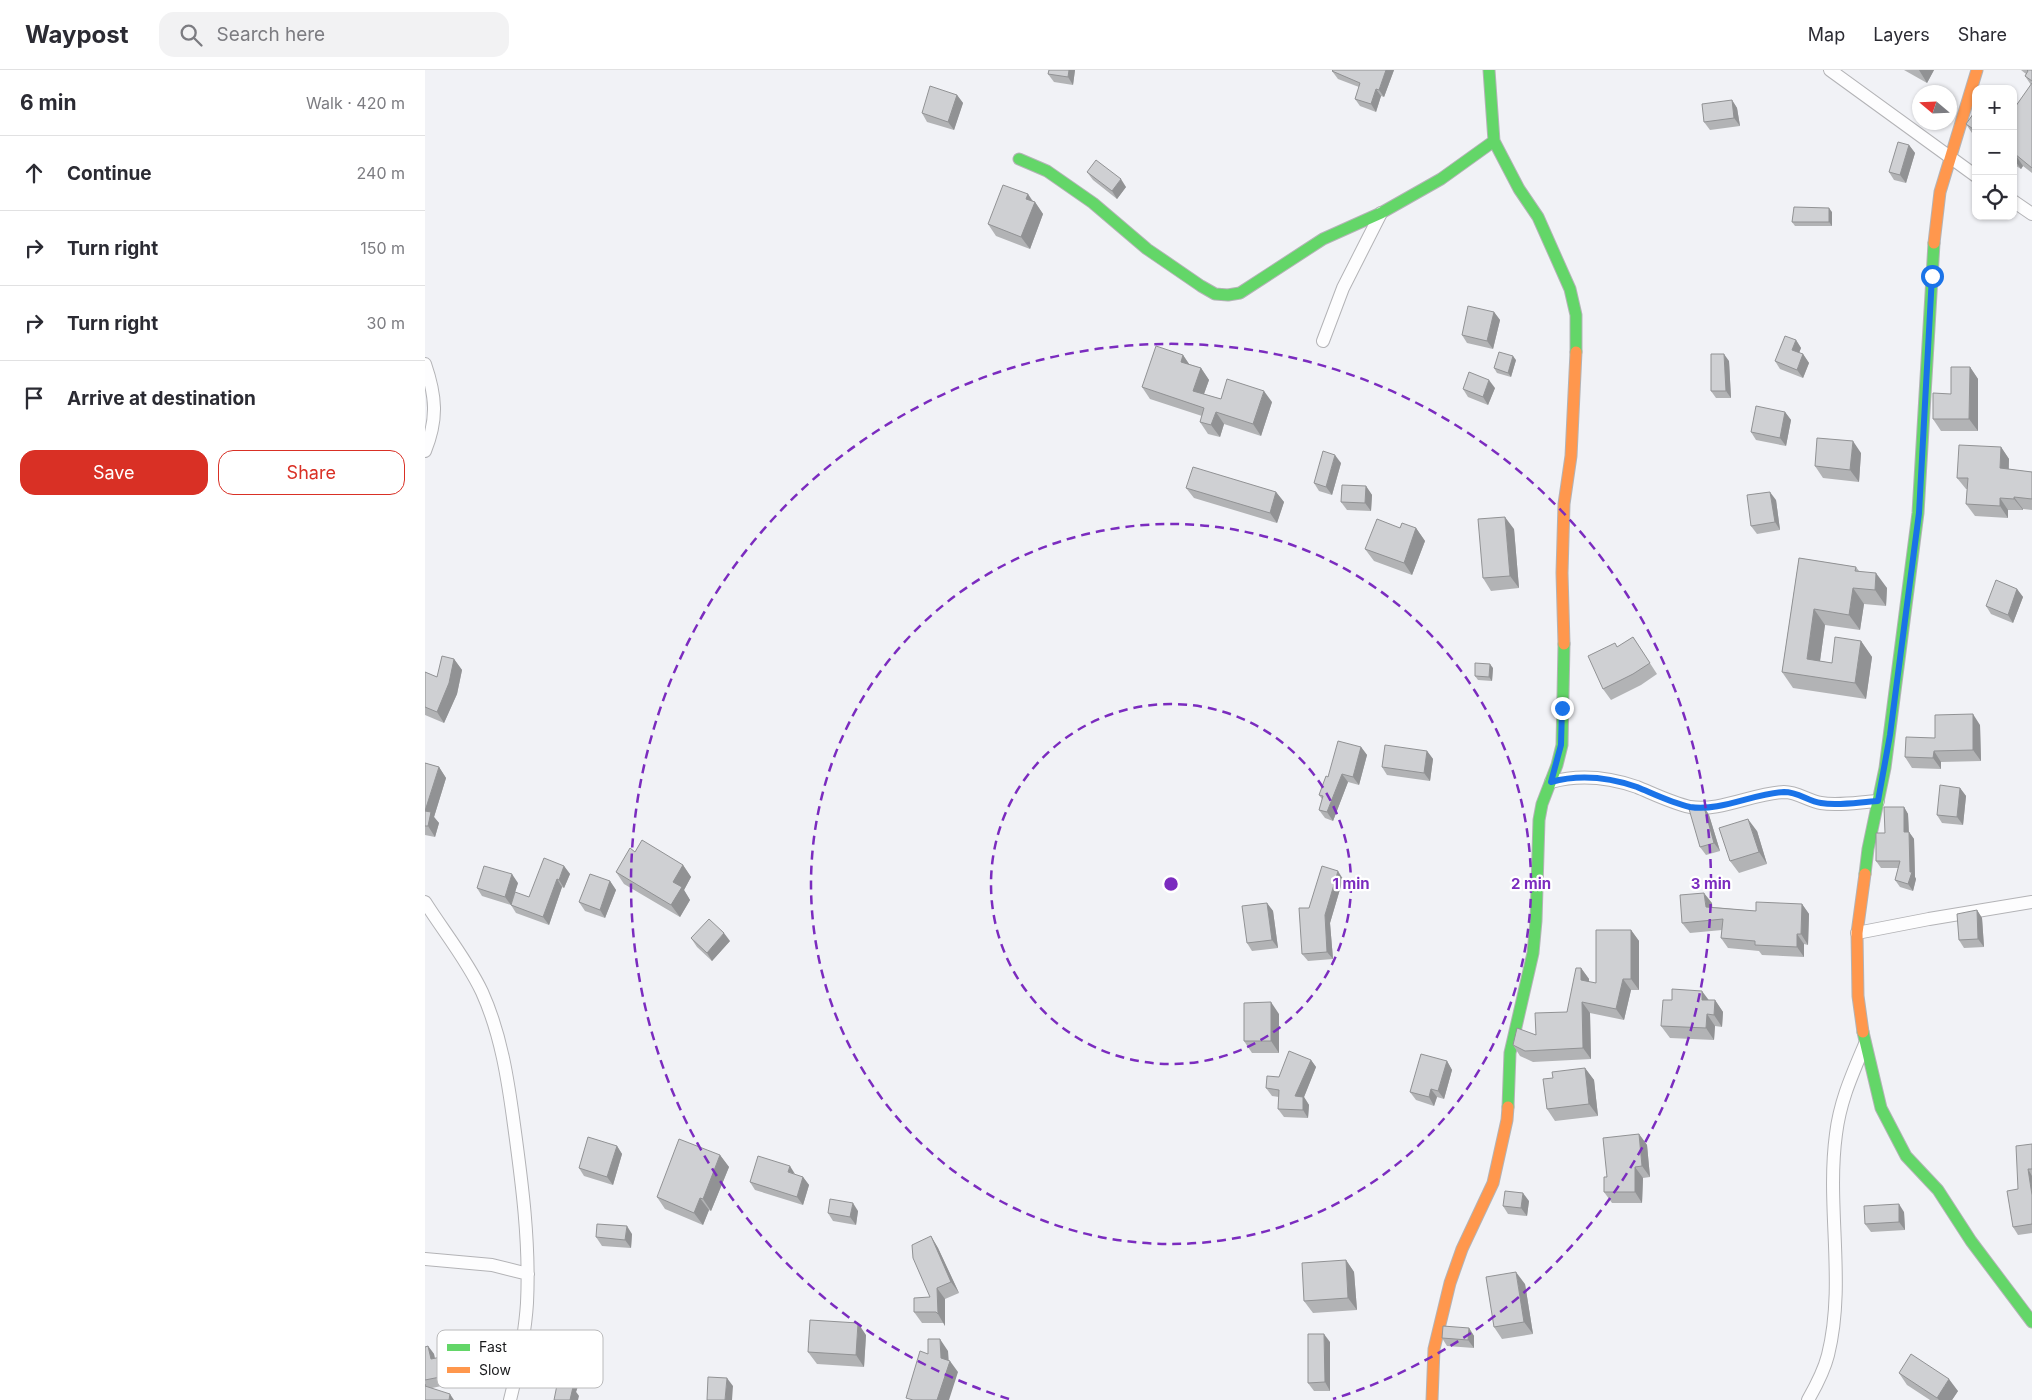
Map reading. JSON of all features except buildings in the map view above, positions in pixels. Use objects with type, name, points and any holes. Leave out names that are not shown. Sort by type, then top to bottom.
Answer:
[{"type":"street","points":[[1432,1400],[1434,1349],[1449,1283],[1462,1249],[1493,1183],[1502,1147],[1507,1120],[1510,1053],[1533,953],[1536,921],[1539,820],[1542,804],[1551,782],[1561,745],[1565,640],[1562,573],[1564,504],[1571,456],[1577,350],[1576,315],[1570,289],[1541,224],[1519,189],[1494,141],[1489,70]]},
{"type":"street","points":[[1830,70],[1974,175]]},
{"type":"street","points":[[1977,70],[1940,192],[1934,237],[1919,513],[1887,759],[1868,850],[1857,933],[1858,996],[1865,1044],[1881,1108],[1906,1156],[1939,1190],[1971,1241],[2032,1322]]},
{"type":"street","points":[[1019,158],[1055,177],[1093,203],[1147,249],[1215,294],[1228,295],[1240,293],[1323,239],[1381,213],[1441,179],[1494,141]]},
{"type":"street","points":[[2017,204],[2032,214]]},
{"type":"street","points":[[1323,341],[1343,288],[1381,213]]},
{"type":"street","points":[[425,364],[432,385],[435,407],[432,433],[425,451]]},
{"type":"street","points":[[1551,782],[1571,777],[1605,779],[1635,787],[1664,799],[1692,807],[1713,806],[1785,792],[1801,794],[1818,802],[1825,803],[1878,801]]},
{"type":"street","points":[[425,902],[481,991],[497,1030],[519,1162],[528,1274],[524,1330]]},
{"type":"street","points":[[1857,933],[2032,902]]},
{"type":"street","points":[[1808,1400],[1823,1372],[1832,1337],[1835,1309],[1833,1204],[1836,1136],[1842,1098],[1865,1044]]},
{"type":"street","points":[[425,1259],[492,1265],[528,1274]]},
{"type":"traffic: fast","points":[[1489,70],[1494,141],[1519,189],[1538,217],[1570,289],[1576,315],[1576,352]]},
{"type":"traffic: fast","points":[[1019,159],[1047,171],[1093,203],[1147,249],[1201,286],[1215,294],[1228,295],[1240,293],[1323,239],[1381,213],[1441,179],[1494,141]]},
{"type":"traffic: fast","points":[[1865,874],[1868,849],[1885,768],[1918,513],[1934,243]]},
{"type":"traffic: fast","points":[[1508,1107],[1510,1053],[1533,953],[1536,921],[1539,820],[1542,804],[1557,765],[1562,745],[1564,644]]},
{"type":"traffic: fast","points":[[1863,1032],[1881,1108],[1906,1156],[1938,1190],[1971,1241],[2032,1322]]},
{"type":"traffic: slow","points":[[1934,243],[1940,192],[1977,70]]},
{"type":"traffic: slow","points":[[1564,644],[1562,573],[1564,504],[1571,456],[1576,352]]},
{"type":"traffic: slow","points":[[1863,1032],[1858,996],[1857,933],[1865,874]]},
{"type":"traffic: slow","points":[[1432,1400],[1434,1349],[1450,1283],[1462,1249],[1493,1183],[1507,1120],[1508,1107]]},
{"type":"route","points":[[1562,708],[1561,745],[1551,782],[1571,777],[1612,780],[1692,807],[1713,806],[1785,792],[1801,794],[1818,802],[1831,804],[1878,801],[1890,735],[1919,513],[1932,276]]}]
